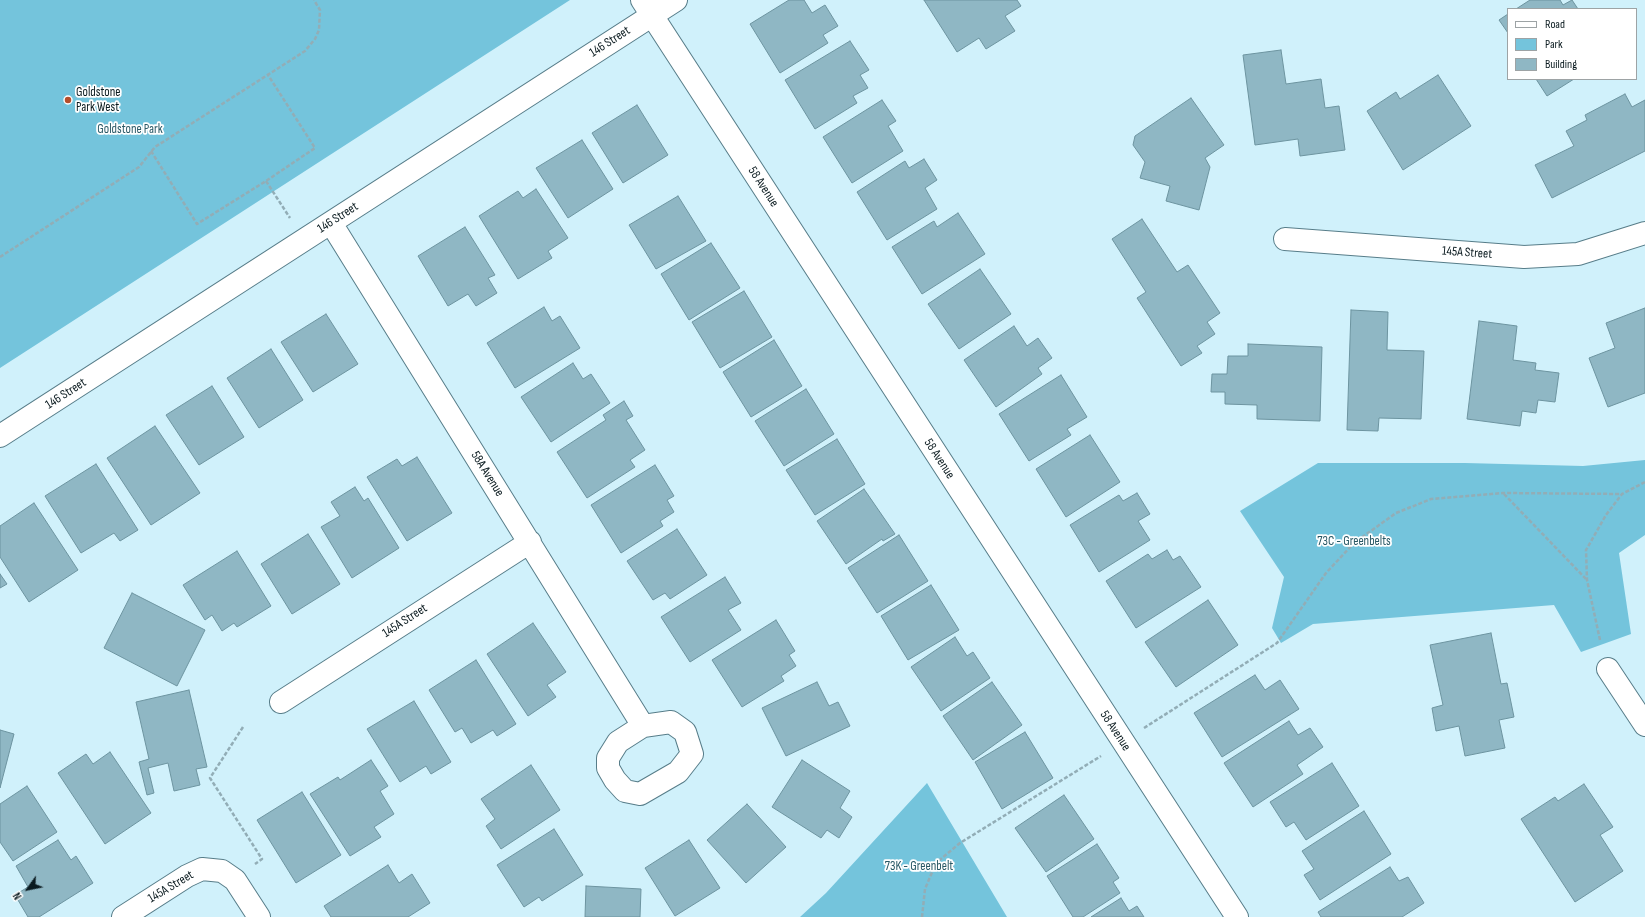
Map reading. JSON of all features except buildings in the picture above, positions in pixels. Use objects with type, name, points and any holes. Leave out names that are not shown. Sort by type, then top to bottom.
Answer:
[{"type":"street","name":"146 Street","points":[[0,436],[331,223],[647,8],[676,0]]},
{"type":"street","name":"58 Avenue","points":[[647,8],[1237,917]]},
{"type":"street","name":"58A Avenue","points":[[331,223],[643,726]]},
{"type":"street","name":"145A Street","points":[[1285,239],[1524,257],[1578,254],[1645,233]]},
{"type":"street","name":"145A Street","points":[[281,702],[530,542]]},
{"type":"street","points":[[1608,669],[1645,725]]},
{"type":"street","name":"145A Street","points":[[123,917],[187,876],[202,869],[222,871],[235,880],[259,917]]},
{"type":"path","points":[[0,257],[139,168],[155,147],[305,51],[315,40],[319,30],[320,10],[314,0]]},
{"type":"path","points":[[151,151],[197,224],[266,181],[314,148],[268,75]]},
{"type":"path","points":[[266,181],[293,221]]},
{"type":"path","points":[[1600,640],[1587,580],[1586,550],[1606,515],[1622,494],[1645,482]]},
{"type":"path","points":[[1142,729],[1277,643],[1326,573],[1354,543],[1396,513],[1431,499],[1503,493],[1622,494]]},
{"type":"path","points":[[1503,493],[1587,580]]},
{"type":"path","points":[[243,727],[210,778],[262,859],[252,866]]},
{"type":"path","points":[[922,917],[924,889],[936,863],[960,843],[1102,755]]},
{"type":"green space","name":"Goldstone Park","points":[[0,0],[570,0],[0,368]]},
{"type":"green space","name":"73C - Greenbelts","points":[[1645,460],[1645,535],[1619,553],[1631,634],[1581,652],[1554,605],[1313,624],[1281,643],[1272,628],[1284,577],[1240,511],[1318,463],[1465,463],[1583,466]]},
{"type":"green space","name":"73K - Greenbelt","points":[[927,783],[1007,917],[800,917],[826,893]]},
{"type":"place","name":"Goldstone Park West","points":[[68,100]]}]
